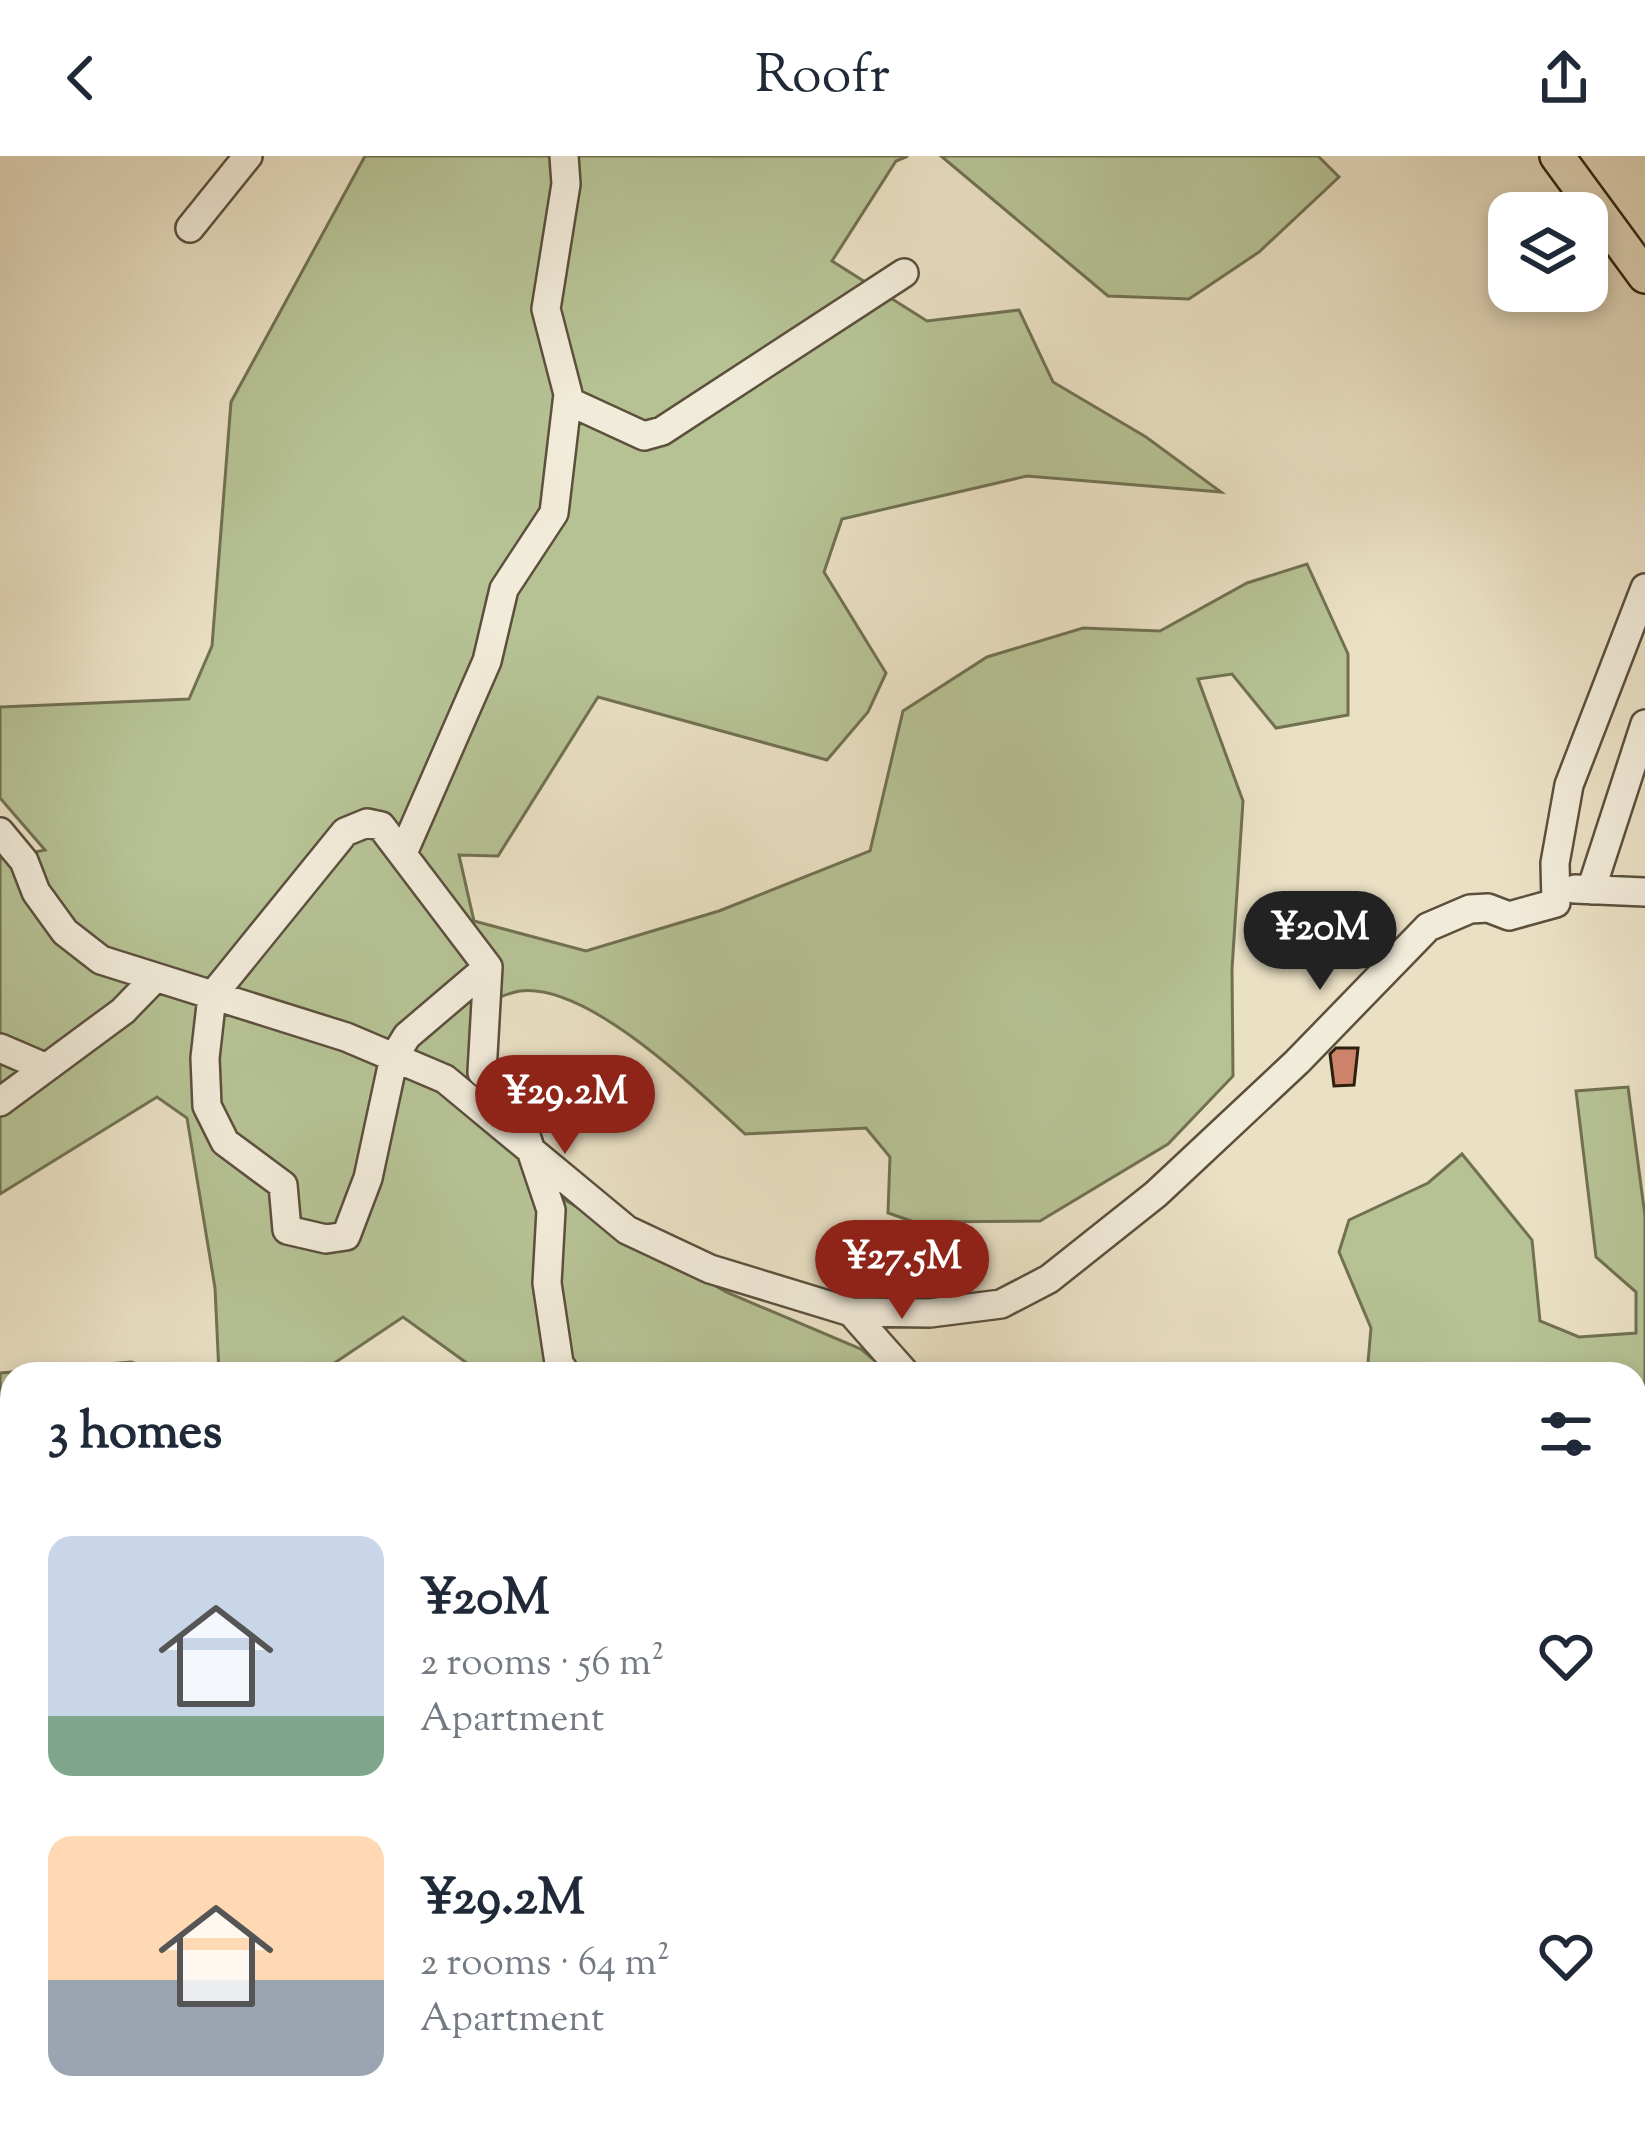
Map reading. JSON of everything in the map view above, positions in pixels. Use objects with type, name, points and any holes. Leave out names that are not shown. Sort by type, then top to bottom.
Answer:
[{"type":"main road","points":[[1557,156],[1645,276]]},
{"type":"street","points":[[190,228],[248,156]]},
{"type":"street","points":[[403,853],[488,661],[504,589],[554,513],[568,401],[546,308],[566,184],[564,156]]},
{"type":"street","points":[[568,401],[644,436],[662,431],[904,273]]},
{"type":"street","points":[[0,832],[24,861],[36,892],[65,932],[101,960],[394,1057],[446,1079],[627,1230],[710,1269],[851,1312],[930,1313],[1001,1304],[1049,1280],[1156,1194],[1297,1062],[1428,927],[1469,909],[1488,908],[1509,916],[1546,910],[1556,903],[1555,863],[1569,785],[1645,588]]},
{"type":"street","points":[[1591,890],[1645,724]]},
{"type":"street","points":[[488,967],[407,1036],[394,1057],[368,1178],[346,1236],[326,1239],[287,1231],[283,1185],[225,1142],[207,1106],[205,1058],[212,996],[354,825],[381,826],[488,967],[482,1072],[514,1100],[551,1210],[547,1283],[559,1362]]},
{"type":"street","points":[[1559,888],[1645,892]]},
{"type":"street","points":[[0,1102],[42,1066],[123,1011],[153,980]]},
{"type":"street","points":[[0,1048],[42,1066]]},
{"type":"street","points":[[851,1312],[895,1362]]},
{"type":"green space","points":[[365,156],[908,156],[896,161],[832,261],[927,321],[1019,310],[1053,382],[1146,437],[1221,492],[1027,476],[842,519],[824,572],[886,673],[868,712],[827,760],[598,697],[498,856],[459,855],[474,921],[586,951],[719,911],[870,851],[903,711],[987,657],[1083,628],[1160,631],[1247,583],[1307,564],[1348,654],[1348,715],[1276,728],[1232,674],[1198,679],[1243,801],[1232,969],[1233,1076],[1168,1144],[1040,1221],[914,1222],[888,1213],[890,1157],[866,1128],[745,1134],[609,1021],[548,993],[520,991],[476,1007],[468,1078],[520,1121],[530,1180],[726,1292],[861,1349],[877,1362],[465,1362],[403,1317],[336,1362],[218,1362],[215,1288],[187,1118],[157,1097],[0,1194],[0,859],[45,850],[0,798],[0,707],[189,699],[212,646],[231,402]]},
{"type":"green space","points":[[941,156],[1318,156],[1339,177],[1259,252],[1189,299],[1108,296]]},
{"type":"green space","points":[[1628,1087],[1645,1216],[1645,1362],[1368,1362],[1371,1328],[1339,1252],[1349,1220],[1428,1183],[1462,1154],[1532,1240],[1540,1321],[1579,1337],[1636,1333],[1636,1292],[1596,1257],[1576,1091]]},
{"type":"building","points":[[1336,1048],[1358,1048],[1354,1085],[1334,1086],[1330,1054]]}]
